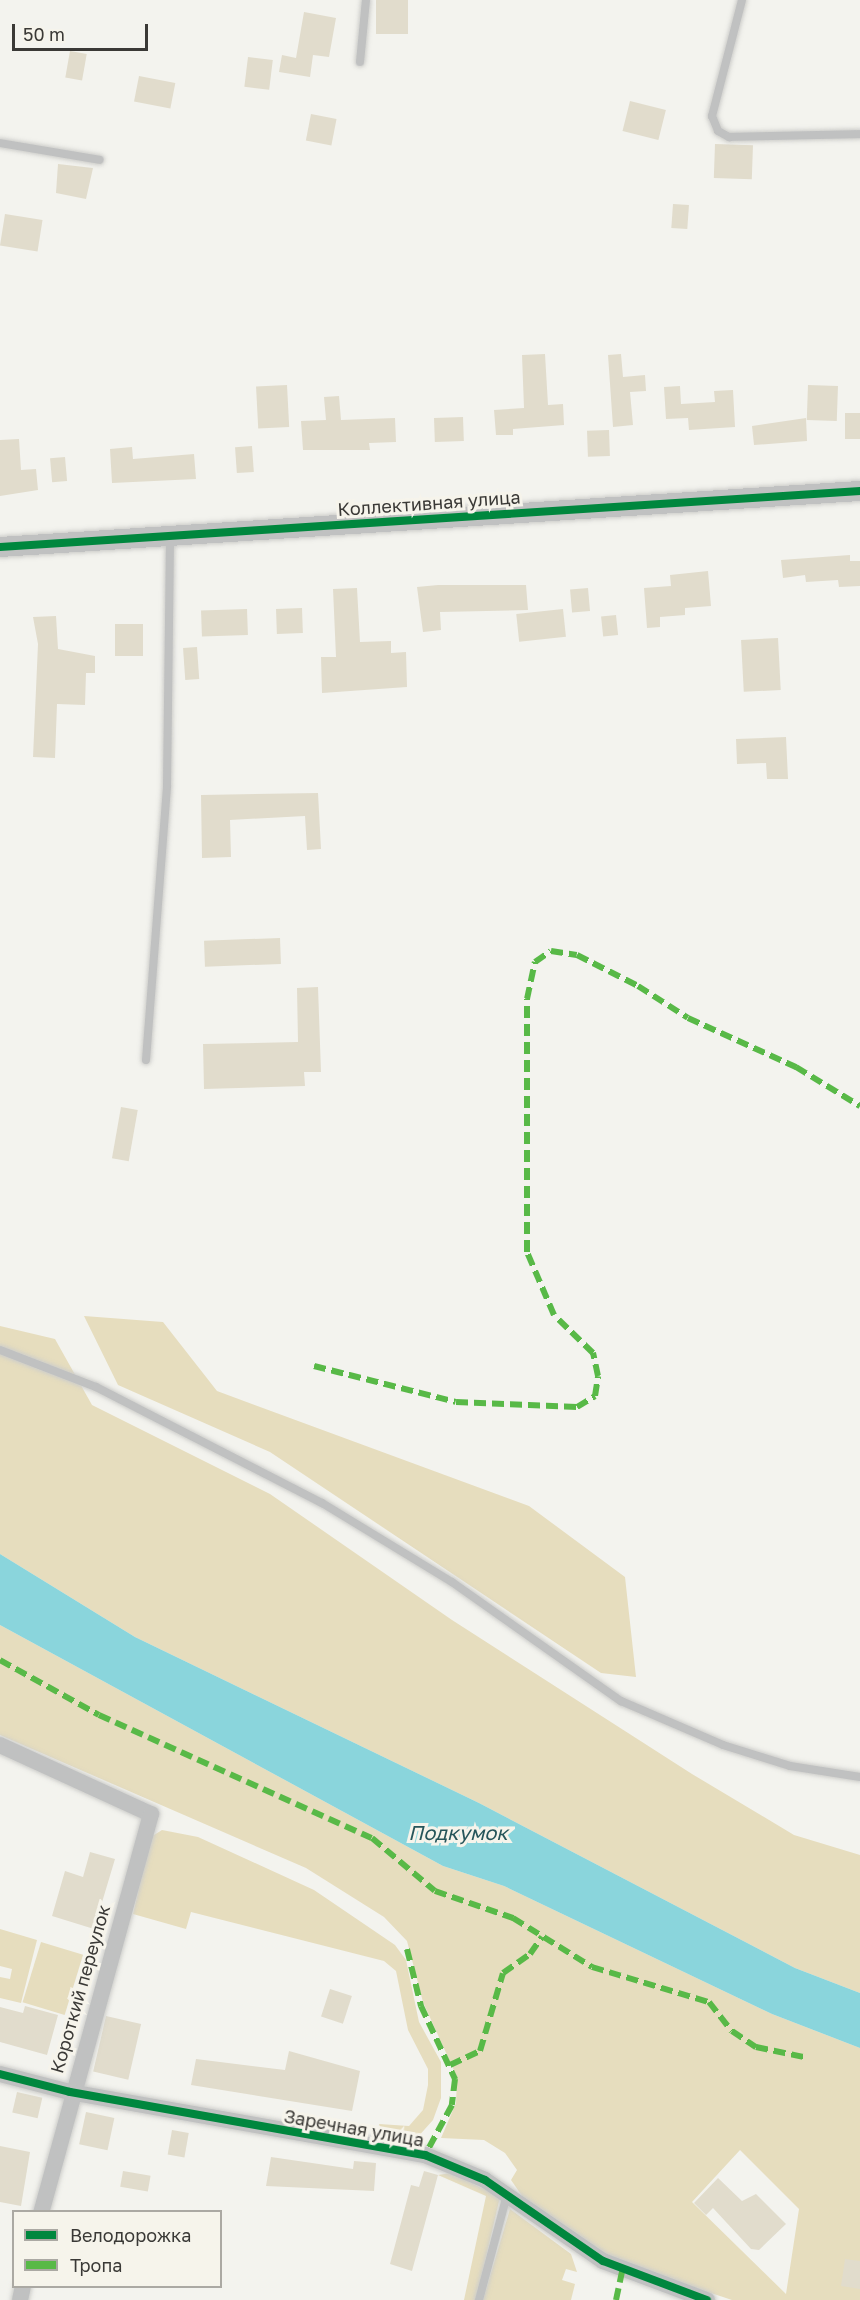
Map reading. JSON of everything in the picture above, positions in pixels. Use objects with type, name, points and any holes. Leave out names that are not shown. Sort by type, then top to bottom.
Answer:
[{"type":"street","name":"Коллективная улица","points":[[0,547],[860,491]]},
{"type":"street","name":"Короткий переулок","points":[[0,1745],[151,1814],[70,2092],[41,2210]]},
{"type":"street","name":"Заречная улица","points":[[0,2074],[70,2092],[425,2155],[508,2195],[603,2261],[707,2300]]},
{"type":"lane","points":[[360,62],[366,0]]},
{"type":"lane","points":[[742,0],[712,116],[718,131],[729,137],[860,134]]},
{"type":"lane","points":[[0,142],[100,160]]},
{"type":"lane","points":[[146,1060],[167,786],[170,535]]},
{"type":"lane","points":[[0,1350],[96,1388],[322,1503],[452,1582],[621,1701],[723,1745],[789,1766],[860,1777]]},
{"type":"lane","points":[[479,2300],[508,2195]]},
{"type":"shaded area","points":[[84,1316],[163,1322],[217,1391],[529,1506],[625,1577],[636,1677],[601,1673],[270,1452],[118,1385]]},
{"type":"shaded area","points":[[0,1326],[55,1339],[92,1405],[270,1494],[452,1620],[692,1774],[794,1835],[860,1855],[860,1993],[795,1968],[479,1803],[135,1637],[0,1554]]},
{"type":"shaded area","points":[[0,1625],[443,1866],[504,1886],[772,2014],[860,2048],[860,2300],[732,2300],[615,2261],[527,2203],[511,2180],[517,2170],[505,2153],[484,2140],[441,2138],[456,2103],[457,2077],[423,2002],[407,1941],[384,1917],[306,1868],[0,1735]],"holes":[[[740,2150],[799,2209],[786,2294],[692,2202]]]},
{"type":"shaded area","points":[[162,1830],[198,1837],[314,1890],[395,1945],[406,1960],[419,2022],[441,2062],[441,2098],[433,2120],[416,2139],[393,2140],[382,2134],[379,2124],[409,2126],[423,2110],[428,2085],[428,2069],[408,2030],[396,1971],[384,1961],[191,1912],[186,1929],[133,1914],[151,1837]]},
{"type":"shaded area","points":[[0,1929],[37,1940],[21,2003],[0,1998],[0,1977],[10,1979],[12,1969],[0,1966]]},
{"type":"shaded area","points":[[41,1942],[83,1955],[65,2015],[23,2002]]},
{"type":"shaded area","points":[[451,2173],[500,2197],[476,2300],[464,2300],[486,2196],[438,2175]]},
{"type":"shaded area","points":[[510,2209],[571,2254],[577,2272],[566,2269],[562,2280],[575,2284],[571,2300],[483,2300]]},
{"type":"water","name":"Подкумок","points":[[0,1554],[135,1637],[479,1803],[795,1968],[860,1993],[860,2048],[772,2014],[504,1886],[443,1866],[0,1625]]},
{"type":"building","points":[[376,0],[408,0],[408,34],[376,34]]},
{"type":"building","points":[[304,12],[336,18],[329,57],[313,55],[310,77],[279,72],[282,55],[296,58]]},
{"type":"building","points":[[70,51],[87,54],[82,81],[65,78]]},
{"type":"building","points":[[248,57],[273,60],[269,90],[244,87]]},
{"type":"building","points":[[139,76],[175,83],[170,109],[134,102]]},
{"type":"building","points":[[630,101],[666,110],[658,140],[623,131]]},
{"type":"building","points":[[311,114],[337,119],[331,145],[306,141]]},
{"type":"building","points":[[715,144],[753,145],[752,179],[714,178]]},
{"type":"building","points":[[58,164],[93,168],[86,199],[56,193]]},
{"type":"building","points":[[673,204],[689,205],[687,229],[671,228]]},
{"type":"building","points":[[5,214],[43,220],[38,252],[0,246]]},
{"type":"building","points":[[545,354],[548,405],[563,404],[564,425],[513,429],[513,435],[496,435],[494,410],[524,408],[522,355]]},
{"type":"building","points":[[621,354],[623,377],[645,375],[646,391],[630,392],[633,425],[613,427],[608,355]]},
{"type":"building","points":[[287,385],[289,427],[258,429],[256,387]]},
{"type":"building","points":[[808,385],[838,386],[837,421],[807,420]]},
{"type":"building","points":[[680,386],[681,404],[715,402],[714,391],[733,390],[735,427],[689,430],[688,418],[666,419],[664,387]]},
{"type":"building","points":[[339,396],[341,420],[395,418],[396,442],[369,443],[370,450],[303,450],[301,421],[326,420],[324,397]]},
{"type":"building","points":[[845,413],[860,413],[860,439],[845,439]]},
{"type":"building","points":[[463,417],[464,441],[435,442],[434,418]]},
{"type":"building","points":[[806,418],[807,441],[754,445],[752,426]]},
{"type":"building","points":[[609,430],[610,456],[588,457],[587,431]]},
{"type":"building","points":[[19,439],[21,470],[36,469],[38,490],[0,496],[0,440]]},
{"type":"building","points":[[252,446],[254,472],[237,473],[235,447]]},
{"type":"building","points":[[132,447],[133,459],[194,454],[196,479],[112,483],[110,449]]},
{"type":"building","points":[[65,457],[67,481],[52,482],[50,458]]},
{"type":"building","points":[[850,555],[850,561],[860,561],[860,586],[839,587],[838,580],[806,582],[805,575],[783,578],[781,560]]},
{"type":"building","points":[[708,571],[711,606],[685,608],[685,615],[660,617],[660,627],[647,628],[644,588],[671,586],[670,575]]},
{"type":"building","points":[[526,585],[528,610],[440,612],[441,630],[423,632],[417,587]]},
{"type":"building","points":[[357,588],[360,642],[391,641],[391,653],[406,652],[407,687],[322,693],[321,657],[336,657],[333,589]]},
{"type":"building","points":[[588,588],[590,611],[572,612],[570,590]]},
{"type":"building","points":[[302,608],[303,633],[277,634],[276,609]]},
{"type":"building","points":[[247,609],[248,635],[202,637],[201,611]]},
{"type":"building","points":[[563,609],[566,637],[519,642],[516,614]]},
{"type":"building","points":[[616,615],[618,635],[603,636],[601,617]]},
{"type":"building","points":[[56,616],[58,649],[95,656],[95,673],[86,673],[85,705],[57,704],[55,758],[33,757],[38,644],[33,617]]},
{"type":"building","points":[[115,624],[143,624],[143,656],[115,656]]},
{"type":"building","points":[[778,638],[781,690],[744,692],[741,640]]},
{"type":"building","points":[[197,647],[199,679],[185,680],[183,648]]},
{"type":"building","points":[[786,737],[788,779],[767,779],[766,763],[737,764],[736,739]]},
{"type":"building","points":[[318,793],[321,849],[307,850],[305,816],[230,820],[231,857],[202,858],[201,795]]},
{"type":"building","points":[[280,938],[281,964],[205,967],[204,941]]},
{"type":"building","points":[[318,987],[321,1072],[304,1072],[305,1086],[204,1089],[203,1044],[298,1042],[297,988]]},
{"type":"building","points":[[121,1107],[138,1110],[129,1161],[112,1158]]},
{"type":"building","points":[[90,1852],[115,1859],[94,1929],[52,1916],[65,1871],[83,1877]]},
{"type":"building","points":[[330,1989],[352,1996],[343,2024],[321,2017]]},
{"type":"building","points":[[25,2006],[58,2015],[47,2055],[0,2042],[0,2007],[23,2013]]},
{"type":"building","points":[[106,2016],[141,2024],[128,2080],[93,2072]]},
{"type":"building","points":[[289,2051],[360,2071],[352,2111],[191,2085],[196,2059],[285,2070]]},
{"type":"building","points":[[17,2092],[42,2098],[38,2118],[12,2112]]},
{"type":"building","points":[[86,2112],[114,2118],[108,2150],[79,2144]]},
{"type":"building","points":[[172,2130],[189,2133],[184,2158],[168,2155]]},
{"type":"building","points":[[0,2146],[30,2152],[21,2206],[0,2202]]},
{"type":"building","points":[[271,2157],[353,2169],[354,2161],[376,2163],[374,2191],[266,2186]]},
{"type":"building","points":[[123,2171],[151,2176],[148,2192],[120,2187]]},
{"type":"building","points":[[424,2171],[438,2175],[412,2271],[390,2264],[411,2185],[419,2187]]},
{"type":"building","points":[[718,2178],[742,2201],[756,2194],[786,2224],[759,2250],[751,2249],[713,2208],[706,2215],[694,2203]]},
{"type":"building","points":[[845,2259],[860,2261],[860,2289],[841,2286]]},
{"type":"marked path","points":[[314,1366],[456,1402],[577,1407],[595,1396],[598,1376],[593,1353],[554,1315],[527,1252],[527,999],[535,962],[551,951],[577,955],[638,986],[688,1018],[796,1067],[860,1106]]},
{"type":"marked path","points":[[0,1660],[99,1715],[372,1838],[435,1891],[513,1918],[592,1967],[709,2002],[732,2031],[756,2047],[808,2058]]},
{"type":"marked path","points":[[450,2065],[480,2051],[503,1973],[530,1954],[542,1937]]},
{"type":"marked path","points":[[407,1949],[421,2006],[455,2079],[452,2105],[425,2155]]},
{"type":"marked path","points":[[616,2300],[622,2271]]},
{"type":"cycle path","points":[[0,547],[860,491]]},
{"type":"cycle path","points":[[0,2074],[70,2092],[425,2155],[485,2180],[603,2261],[707,2300]]}]
